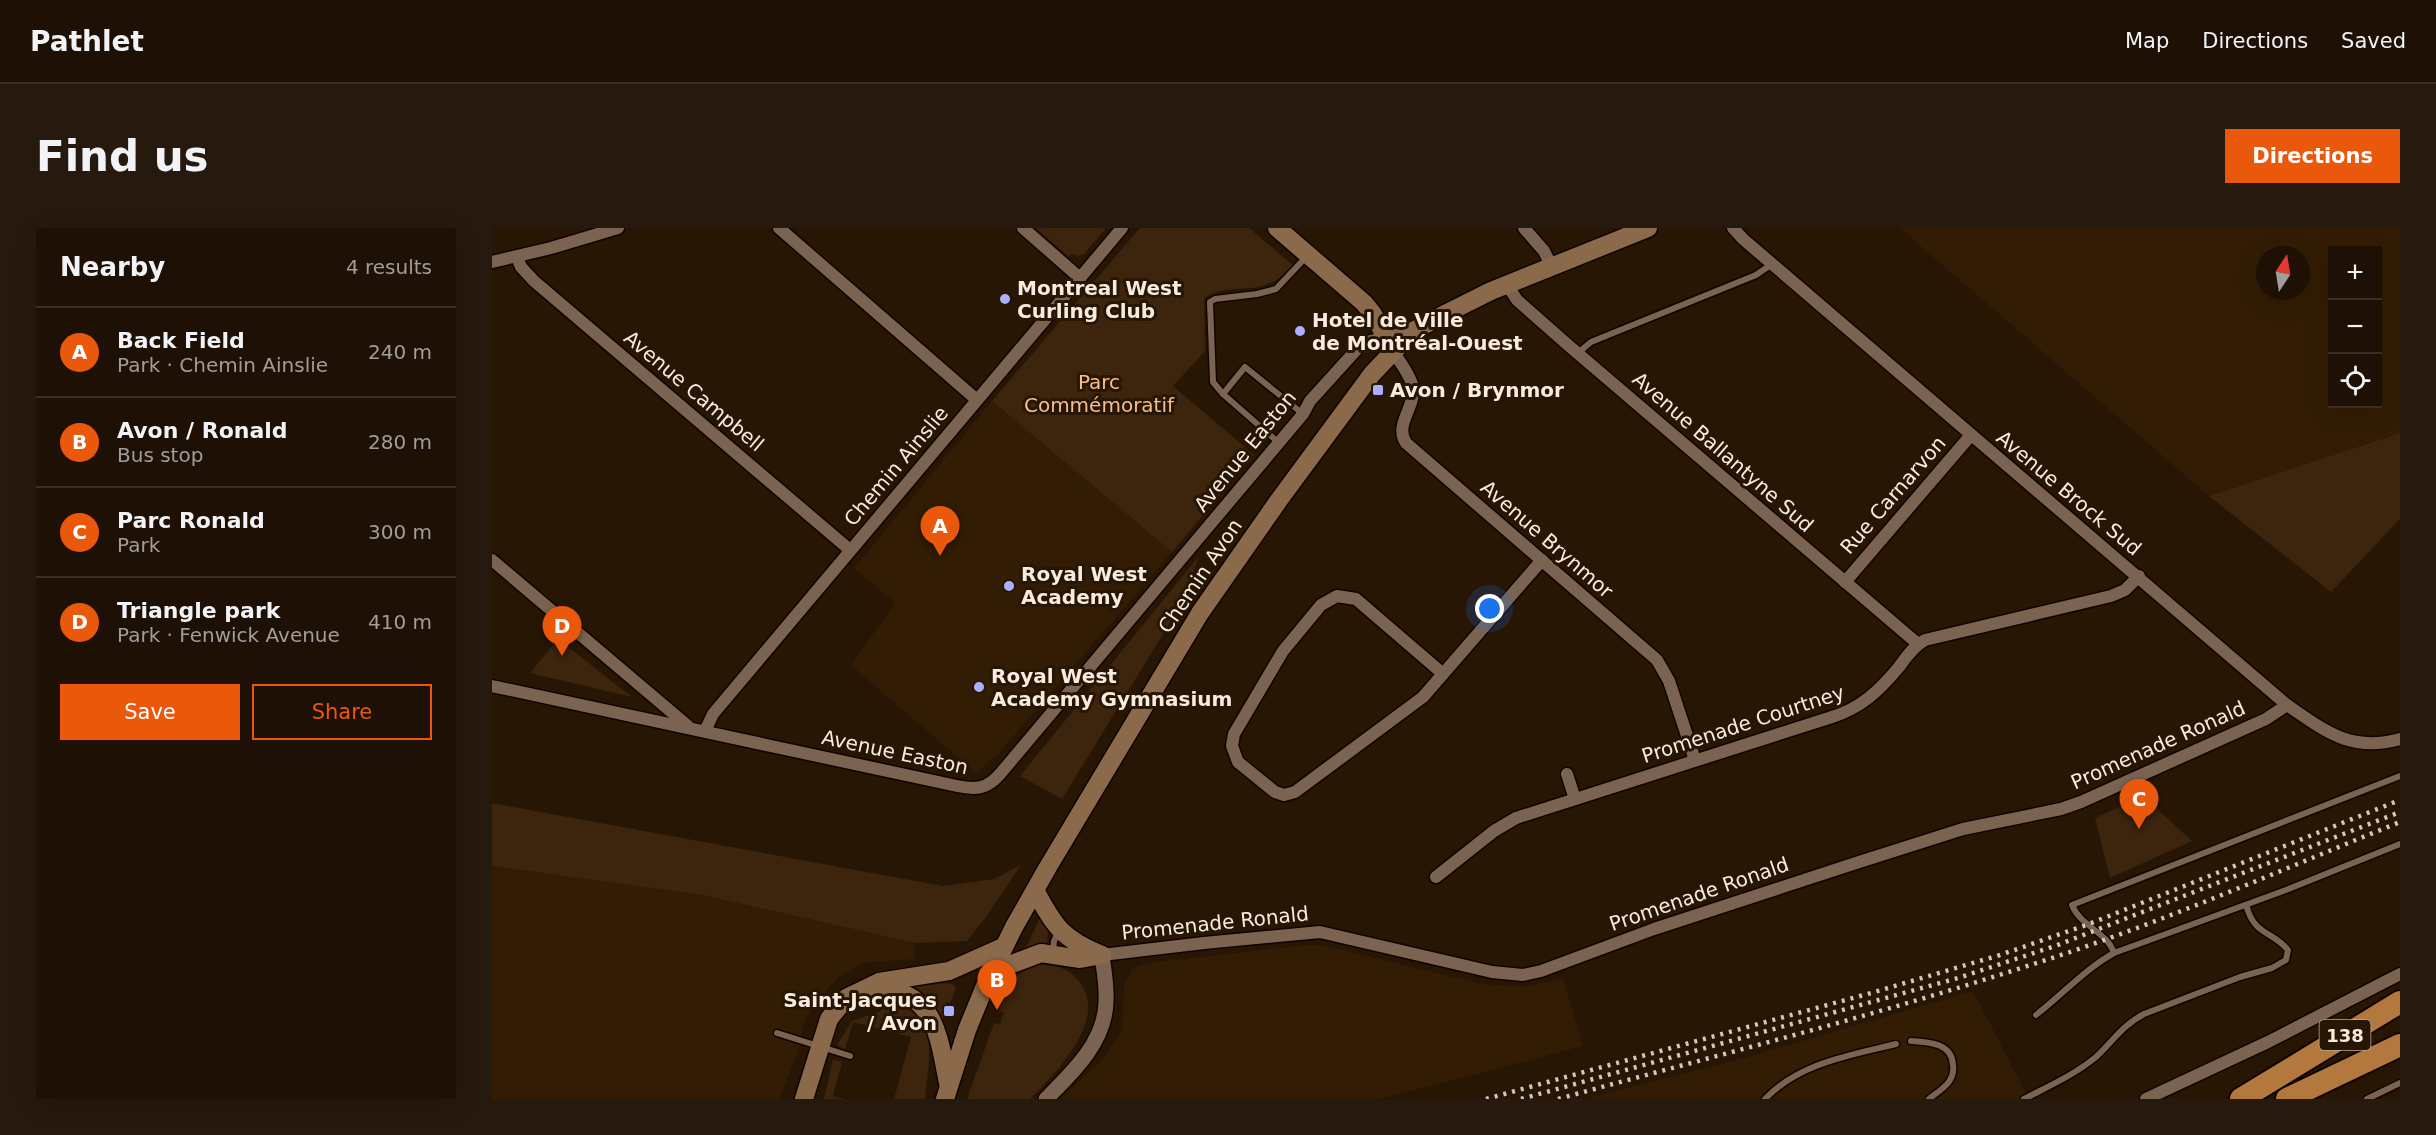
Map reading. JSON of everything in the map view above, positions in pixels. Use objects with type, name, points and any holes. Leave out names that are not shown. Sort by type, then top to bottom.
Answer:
[{"type":"highway","name":"138","points":[[2241,1099],[2400,1002]]},
{"type":"highway","points":[[2287,1099],[2400,1045]]},
{"type":"main road","points":[[1277,228],[1369,308],[1389,344]]},
{"type":"main road","name":"Chemin Avon","points":[[947,1092],[967,1030],[992,972],[1035,890],[1200,613],[1371,374],[1389,344],[1470,301],[1648,228]]},
{"type":"main road","points":[[1035,890],[1049,918],[1059,930],[1080,946],[1101,955]]},
{"type":"main road","points":[[804,1099],[819,1047],[833,1012],[846,998],[889,980],[949,971],[1004,947]]},
{"type":"main road","points":[[992,972],[1034,955],[1053,953],[1080,959],[1101,955]]},
{"type":"main road","points":[[861,990],[891,990],[908,996],[924,1007],[937,1030],[947,1092]]},
{"type":"street","points":[[492,262],[618,228]]},
{"type":"street","points":[[779,228],[977,400]]},
{"type":"street","points":[[1023,228],[1080,278]]},
{"type":"street","name":"Chemin Ainslie","points":[[705,731],[713,714],[1122,228]]},
{"type":"street","points":[[1524,228],[1541,246],[1552,267]]},
{"type":"street","name":"Avenue Brock Sud","points":[[1733,228],[1772,264],[2287,705],[2316,726],[2348,741],[2372,744],[2400,739]]},
{"type":"street","name":"Avenue Campbell","points":[[517,257],[521,267],[534,281],[850,550]]},
{"type":"street","name":"Avenue Ballantyne Sud","points":[[1507,285],[1517,300],[1918,644]]},
{"type":"street","name":"Avenue Easton","points":[[492,686],[980,789],[990,785],[1304,414],[1310,401],[1362,344],[1389,344]]},
{"type":"street","name":"Avenue Brynmor","points":[[1389,344],[1410,379],[1413,391],[1412,404],[1402,428],[1406,443],[1658,660],[1669,681],[1695,760]]},
{"type":"street","name":"Rue Carnarvon","points":[[1845,582],[1971,435]]},
{"type":"street","points":[[492,560],[692,729]]},
{"type":"street","points":[[1442,673],[1356,599],[1343,596],[1331,598],[1321,605],[1280,657],[1234,734],[1232,746],[1235,757],[1275,792],[1284,795],[1295,792],[1416,703],[1542,560]]},
{"type":"street","points":[[1918,644],[1931,638],[2111,597],[2125,590],[2139,576]]},
{"type":"street","name":"Promenade Courtney","points":[[1436,877],[1509,821],[1859,707],[1878,691],[1918,644]]},
{"type":"street","name":"Promenade Ronald","points":[[1101,955],[1204,942],[1320,932],[1492,972],[1522,975],[1541,971],[1654,929],[1857,862],[1963,829],[2061,809],[2081,802],[2266,719],[2287,705]]},
{"type":"street","points":[[1567,774],[1575,799]]},
{"type":"street","points":[[1046,1099],[1085,1057],[1102,1026],[1106,1001],[1101,955]]},
{"type":"street","points":[[2146,1099],[2268,1042],[2400,974]]},
{"type":"lane","points":[[1279,443],[1223,394],[1213,382],[1210,302],[1275,289],[1308,255]]},
{"type":"lane","points":[[1578,353],[1592,342],[1756,275],[1772,264]]},
{"type":"lane","points":[[1223,394],[1245,367],[1304,414]]},
{"type":"lane","points":[[2114,953],[2107,939],[2080,917],[2072,905],[2400,776]]},
{"type":"lane","points":[[2036,1015],[2063,994],[2089,968],[2114,953],[2246,905],[2400,844]]},
{"type":"lane","points":[[2024,1099],[2081,1068],[2138,1017],[2240,977],[2272,968],[2286,960],[2288,950],[2258,929],[2246,905]]},
{"type":"lane","points":[[1053,953],[1054,941],[1059,930]]},
{"type":"lane","points":[[777,1033],[850,1056]]},
{"type":"lane","points":[[1911,1041],[1942,1046],[1949,1051],[1952,1058],[1952,1076],[1947,1084],[1929,1099]]},
{"type":"lane","points":[[1765,1099],[1773,1090],[1813,1067],[1896,1044]]},
{"type":"lane","points":[[2367,1099],[2400,1083]]},
{"type":"shaded area","points":[[1900,228],[2400,228],[2400,433],[2209,496]]},
{"type":"shaded area","name":"Royal West Academy","points":[[992,401],[1172,552],[998,754],[976,773],[851,665],[895,603],[854,568]]},
{"type":"shaded area","points":[[492,866],[702,895],[915,943],[914,959],[862,963],[838,977],[816,1001],[804,1022],[797,1054],[779,1099],[492,1099]]},
{"type":"shaded area","points":[[1307,945],[1326,946],[1482,984],[1525,987],[1563,978],[1583,1046],[1380,1099],[1061,1099],[1103,1058],[1118,1038],[1122,1028],[1124,985],[1133,968],[1148,963]]},
{"type":"shaded area","points":[[1973,991],[2029,1099],[1586,1099],[1747,1057]]},
{"type":"green space","points":[[1036,228],[1106,228],[1084,254],[1078,256],[1071,254],[1069,257]]},
{"type":"green space","name":"Parc Commémoratif","points":[[1140,228],[1249,228],[1293,265],[1282,276],[1270,283],[1259,287],[1227,290],[1204,298],[1205,351],[1173,386],[1254,455],[1172,552],[992,401]]},
{"type":"green space","points":[[2400,433],[2400,519],[2331,592],[2209,496]]},
{"type":"green space","points":[[1199,556],[1184,600],[1062,799],[1020,776]]},
{"type":"green space","points":[[558,639],[632,697],[530,673]]},
{"type":"green space","points":[[2143,796],[2192,841],[2110,878],[2095,818]]},
{"type":"green space","points":[[492,803],[943,886],[994,879],[1021,865],[967,941],[915,943],[702,895],[492,866]]},
{"type":"green space","points":[[1041,916],[1048,930],[1047,944],[1025,950]]},
{"type":"green space","points":[[1041,965],[1068,971],[1081,984],[1087,999],[1088,1014],[1075,1046],[1052,1076],[1030,1099],[967,1099],[994,1023],[1000,1024],[1004,1013],[999,1011],[1012,981],[1023,971]]},
{"type":"green space","points":[[953,984],[956,988],[950,1003],[946,1002],[944,1010],[947,1012],[941,1021],[916,987]]},
{"type":"green space","points":[[884,998],[903,1002],[924,1022],[929,1051],[925,1099],[894,1099],[911,1037],[853,1022],[845,1049],[837,1045],[852,1021],[881,1011]]},
{"type":"green space","points":[[833,1059],[842,1062],[833,1096],[845,1099],[824,1099]]},
{"type":"railway","points":[[1486,1099],[2000,955],[2089,924],[2400,800]]},
{"type":"railway","points":[[1521,1099],[1958,978],[2055,946],[2400,812]]},
{"type":"railway","points":[[1558,1099],[1850,1019],[2072,951],[2213,898],[2400,822]]},
{"type":"place","name":"Montreal West Curling Club","points":[[1005,299]]},
{"type":"place","name":"Hotel de Ville de Montréal-Ouest","points":[[1300,331]]},
{"type":"place","name":"Avon / Brynmor","points":[[1378,390]]},
{"type":"place","name":"Back Field","points":[[940,556]]},
{"type":"place","name":"Royal West Academy","points":[[1009,586]]},
{"type":"place","name":"Triangle park","points":[[562,656]]},
{"type":"place","name":"Royal West Academy Gymnasium","points":[[979,687]]},
{"type":"place","name":"Parc Ronald","points":[[2139,829]]},
{"type":"place","name":"Avon / Ronald","points":[[997,1010]]},
{"type":"place","name":"Saint-Jacques / Avon","points":[[949,1011]]}]
